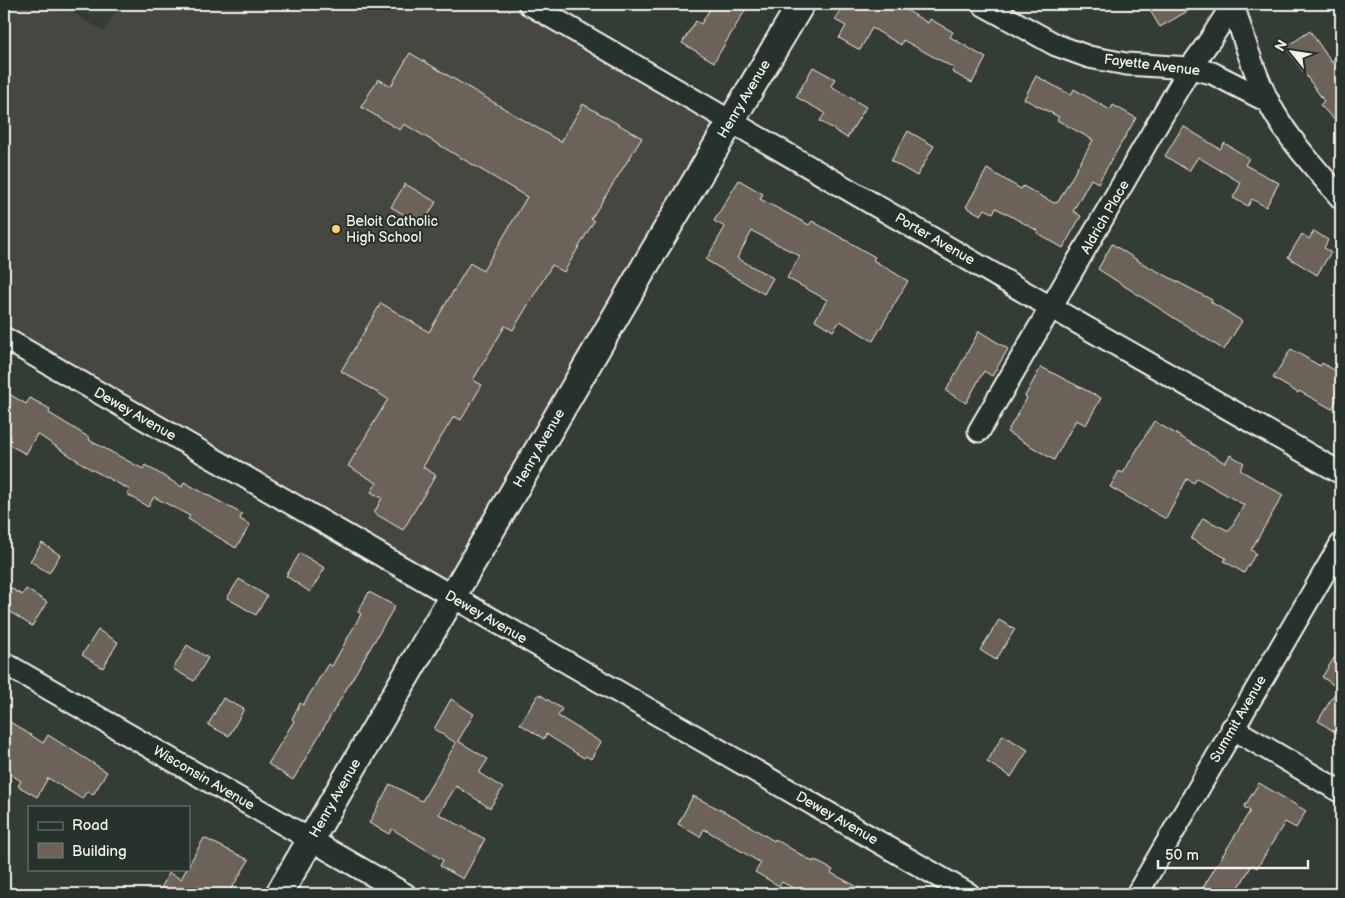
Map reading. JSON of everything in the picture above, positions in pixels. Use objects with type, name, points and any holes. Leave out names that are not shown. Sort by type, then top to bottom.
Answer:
[{"type":"street","name":"Porter Avenue","points":[[529,4],[732,120],[1052,308],[1341,473]]},
{"type":"street","name":"Henry Avenue","points":[[279,894],[801,4]]},
{"type":"street","name":"Fayette Avenue","points":[[982,4],[1056,44],[1089,58],[1126,64],[1190,68],[1212,73],[1269,102]]},
{"type":"street","name":"Aldrich Place","points":[[979,431],[1190,68],[1233,4]]},
{"type":"street","points":[[1233,4],[1254,70],[1269,102],[1291,137],[1341,198]]},
{"type":"street","name":"Dewey Avenue","points":[[4,338],[452,598],[969,894]]},
{"type":"street","name":"Summit Avenue","points":[[1137,894],[1232,728],[1341,544]]},
{"type":"street","name":"Wisconsin Avenue","points":[[4,662],[405,894]]},
{"type":"street","points":[[1232,728],[1341,792]]},
{"type":"shaded area","name":"Beloit Catholic High School","points":[[4,4],[58,4],[104,31],[120,4],[540,4],[732,120],[452,598],[4,338]]},
{"type":"building","points":[[713,4],[749,4],[714,62],[682,43],[696,21],[701,24]]},
{"type":"building","points":[[844,4],[896,4],[928,23],[930,19],[953,32],[950,37],[986,58],[972,83],[952,72],[954,68],[903,40],[901,45],[872,28],[860,50],[839,38],[846,26],[835,20]]},
{"type":"building","points":[[1146,4],[1200,4],[1160,27]]},
{"type":"building","points":[[1310,31],[1332,63],[1341,49],[1341,127],[1320,105],[1324,101],[1286,47]]},
{"type":"building","points":[[410,53],[561,142],[583,104],[642,138],[591,219],[594,221],[564,272],[552,265],[513,330],[505,326],[473,380],[482,385],[461,420],[454,416],[423,467],[436,475],[403,530],[374,513],[382,498],[371,492],[377,483],[348,466],[388,399],[341,371],[381,303],[429,332],[470,263],[483,271],[527,197],[404,124],[400,130],[361,107],[378,79],[391,86]]},
{"type":"building","points":[[813,67],[835,79],[831,86],[866,107],[847,138],[820,121],[825,113],[796,97]]},
{"type":"building","points":[[1036,76],[1071,95],[1074,89],[1110,110],[1113,105],[1136,118],[1098,183],[1091,179],[1073,211],[1081,216],[1063,248],[1037,233],[1038,231],[996,208],[993,213],[985,209],[981,215],[966,207],[987,169],[1021,189],[1023,186],[1054,203],[1058,202],[1093,140],[1057,120],[1059,117],[1024,99]]},
{"type":"building","points":[[1183,126],[1220,149],[1224,143],[1249,158],[1245,165],[1279,183],[1266,207],[1252,199],[1248,206],[1233,198],[1241,183],[1198,157],[1189,171],[1165,156]]},
{"type":"building","points":[[908,131],[934,146],[917,176],[891,161]]},
{"type":"building","points":[[739,180],[763,194],[760,199],[809,225],[812,221],[875,257],[873,260],[908,281],[873,341],[840,321],[833,331],[815,320],[827,300],[787,278],[800,256],[752,231],[737,258],[773,278],[764,294],[706,260],[725,227],[714,221]]},
{"type":"building","points":[[405,184],[436,202],[422,225],[391,207]]},
{"type":"building","points":[[1314,231],[1328,240],[1324,248],[1331,252],[1317,275],[1288,257],[1302,234],[1309,239]]},
{"type":"building","points":[[1112,244],[1142,263],[1212,300],[1211,302],[1242,321],[1224,350],[1098,269]]},
{"type":"building","points":[[979,331],[1008,349],[992,376],[984,371],[966,403],[946,391]]},
{"type":"building","points":[[1291,349],[1320,366],[1322,363],[1341,374],[1341,392],[1332,409],[1299,391],[1298,393],[1273,378]]},
{"type":"building","points":[[1041,367],[1101,398],[1086,425],[1076,420],[1054,460],[1007,432],[1027,398],[1025,396]]},
{"type":"building","points":[[4,391],[26,404],[30,398],[50,409],[49,413],[90,438],[89,440],[143,469],[145,465],[182,487],[184,482],[242,514],[240,519],[250,525],[236,548],[188,519],[190,516],[154,497],[148,507],[127,494],[130,490],[89,468],[37,434],[26,454],[4,442]]},
{"type":"building","points":[[1154,421],[1225,463],[1230,455],[1244,463],[1240,470],[1283,495],[1251,550],[1256,553],[1244,573],[1224,561],[1226,558],[1191,539],[1203,518],[1229,531],[1244,505],[1197,478],[1194,483],[1187,479],[1166,519],[1110,487],[1119,471],[1123,473]]},
{"type":"building","points":[[42,543],[60,555],[49,573],[30,561]]},
{"type":"building","points":[[300,553],[325,568],[310,592],[286,576]]},
{"type":"building","points":[[239,579],[267,596],[256,615],[227,598]]},
{"type":"building","points":[[4,584],[22,595],[26,589],[47,602],[32,626],[4,608]]},
{"type":"building","points":[[369,592],[395,606],[293,780],[268,764],[294,721],[292,719],[300,703],[303,705],[328,664],[332,666],[361,614],[358,612]]},
{"type":"building","points":[[999,620],[1015,629],[996,660],[980,650]]},
{"type":"building","points":[[98,630],[118,642],[103,668],[82,655]]},
{"type":"building","points":[[187,645],[208,658],[194,681],[173,669]]},
{"type":"building","points":[[1341,647],[1341,736],[1318,721],[1338,688],[1322,677]]},
{"type":"building","points":[[539,694],[562,709],[558,716],[601,742],[591,759],[586,756],[584,758],[546,734],[544,739],[520,724]]},
{"type":"building","points":[[223,698],[244,709],[229,736],[208,725]]},
{"type":"building","points":[[451,699],[474,714],[458,741],[488,759],[479,773],[503,788],[490,808],[456,786],[439,814],[485,839],[463,879],[440,866],[443,860],[392,829],[389,834],[369,823],[390,784],[422,801],[456,743],[434,729]]},
{"type":"building","points":[[4,718],[43,743],[48,735],[107,772],[93,795],[87,791],[82,799],[48,778],[37,797],[18,786],[21,781],[4,770]]},
{"type":"building","points":[[1003,735],[1028,750],[1011,777],[987,762]]},
{"type":"building","points":[[1259,783],[1306,811],[1296,828],[1285,822],[1257,868],[1252,865],[1235,894],[1199,894],[1250,811],[1244,807]]},
{"type":"building","points":[[693,796],[735,817],[774,841],[775,839],[813,862],[814,860],[833,870],[831,873],[871,894],[804,894],[782,882],[779,886],[755,872],[761,863],[704,829],[700,837],[678,824]]},
{"type":"building","points":[[204,838],[249,860],[228,894],[158,894],[169,873],[181,879],[186,870],[190,870],[190,863]]},
{"type":"place","name":"Beloit Catholic High School","points":[[336,229]]}]
